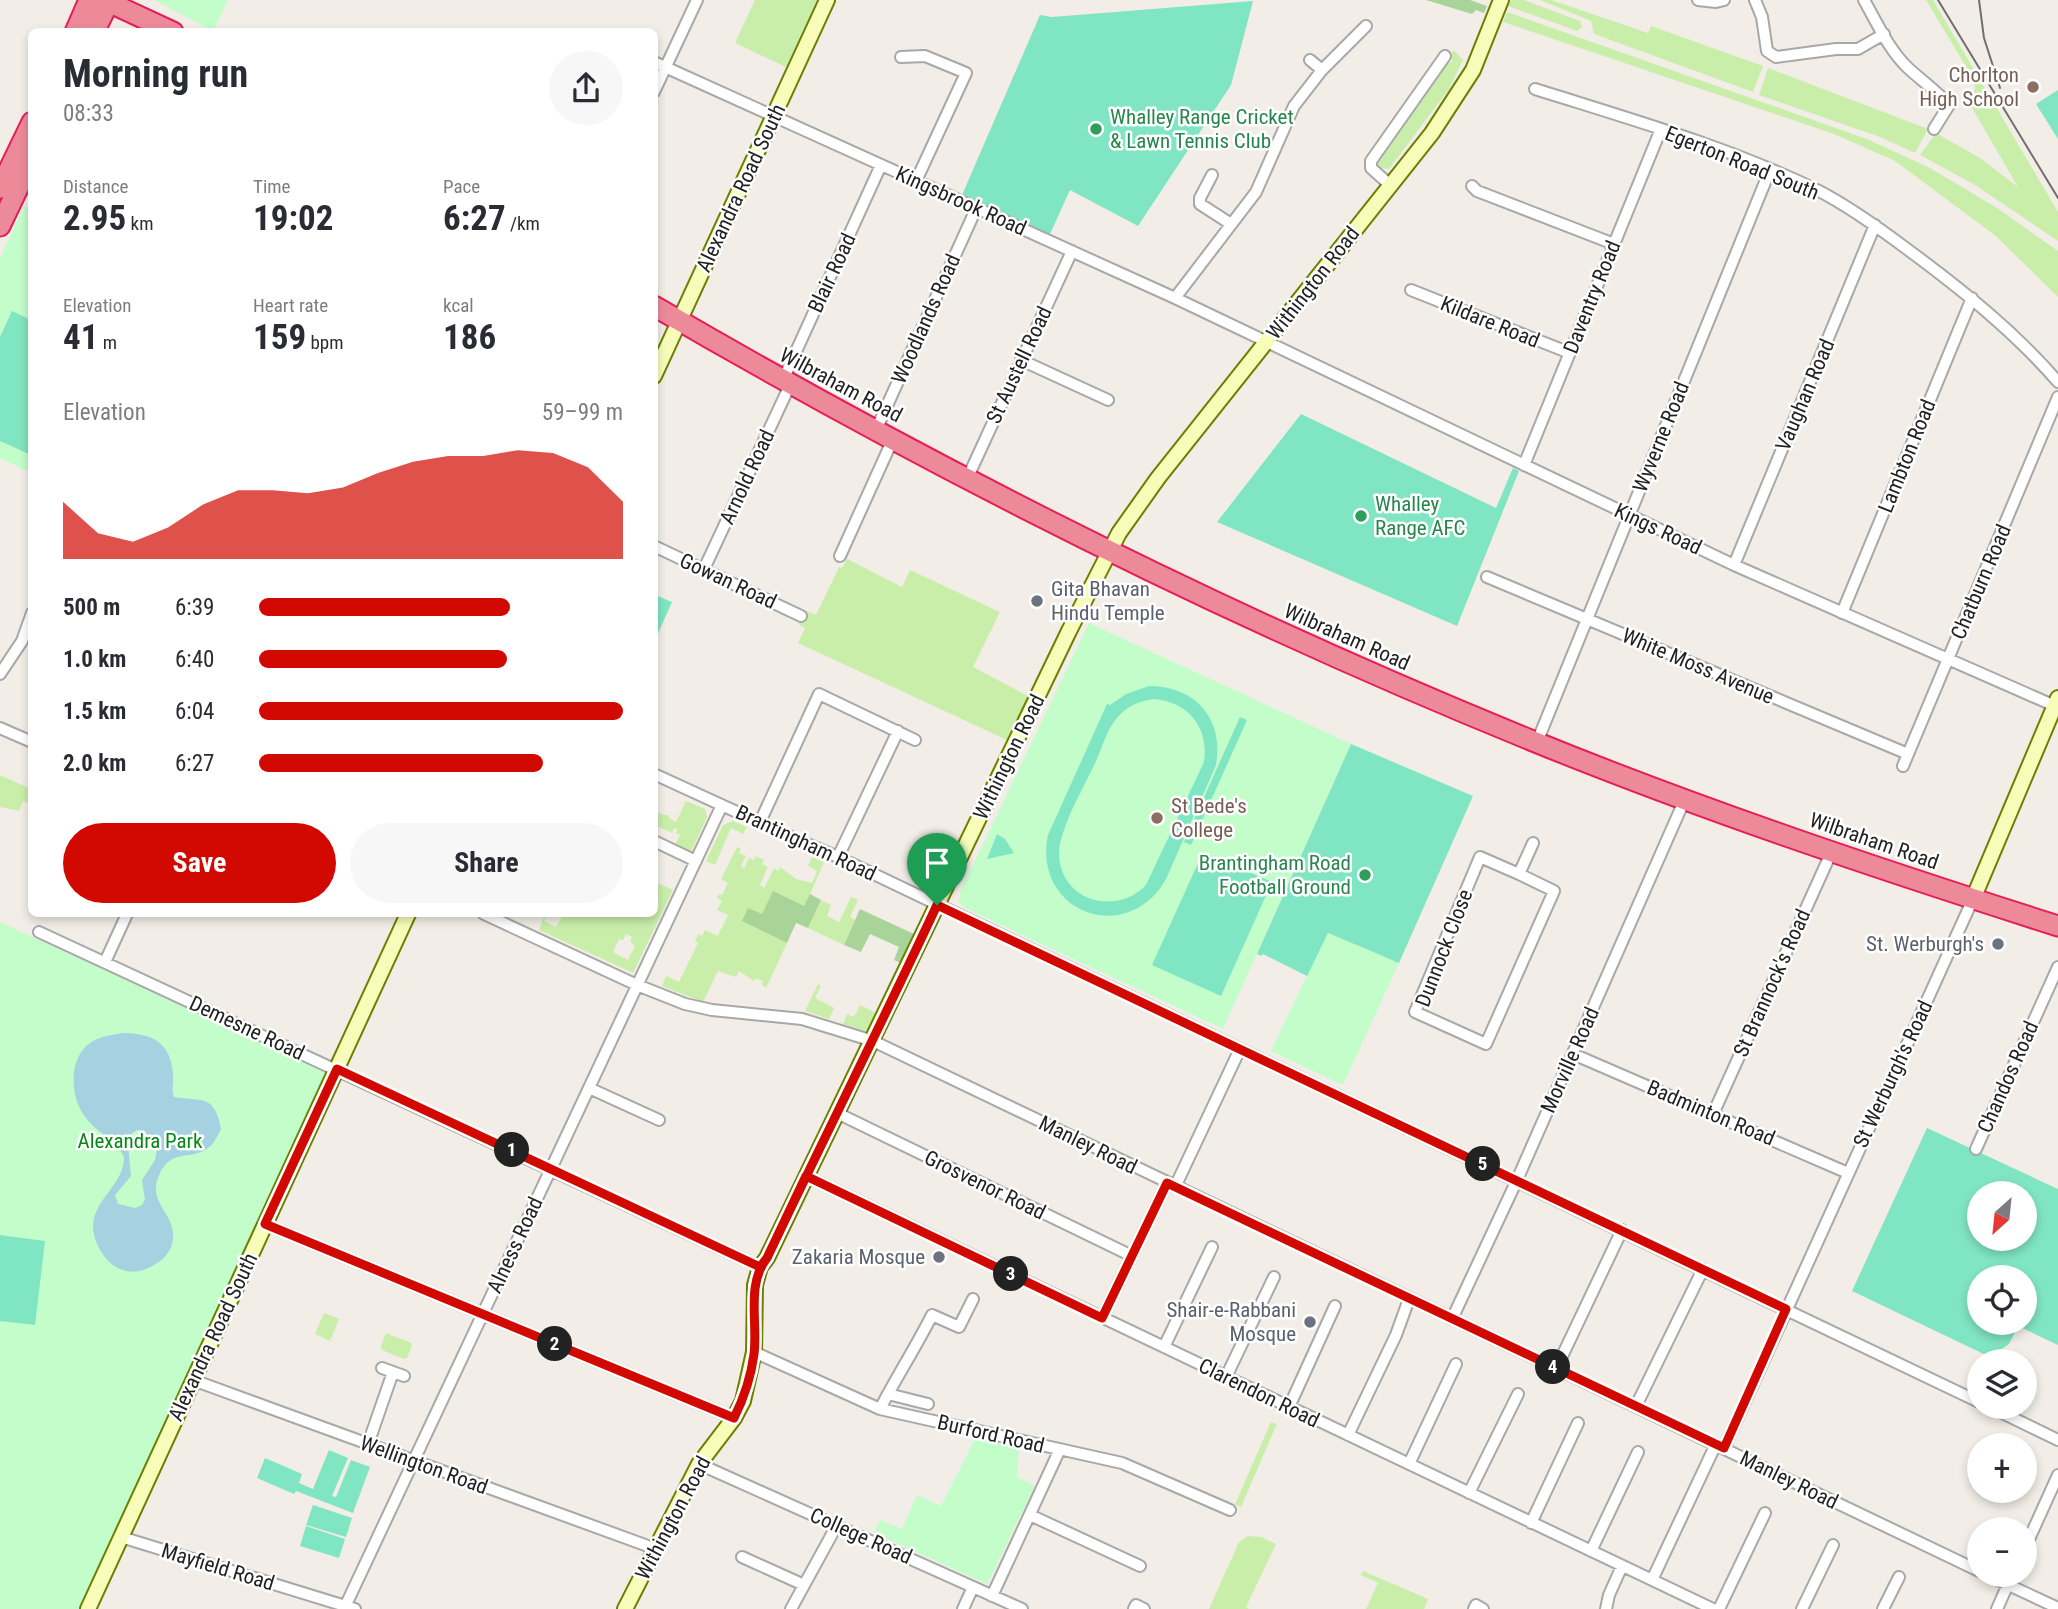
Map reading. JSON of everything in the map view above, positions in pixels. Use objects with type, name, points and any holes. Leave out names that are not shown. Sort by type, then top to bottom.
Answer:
[{"type":"highway","points":[[77,28],[89,0]]},
{"type":"highway","points":[[133,0],[182,28]]},
{"type":"highway","points":[[96,28],[107,1],[164,28]]},
{"type":"highway","points":[[0,187],[28,130]]},
{"type":"highway","points":[[0,226],[28,167]]},
{"type":"highway","name":"Wilbraham Road","points":[[658,308],[787,382],[967,479],[1267,627],[1537,742],[1685,799],[2058,926]]},
{"type":"street","points":[[658,84],[697,0]]},
{"type":"street","name":"Alexandra Road South","points":[[658,368],[827,0]]},
{"type":"street","points":[[1698,0],[1724,0]]},
{"type":"street","points":[[1755,0],[1762,17],[1767,51],[1776,57],[1836,49],[1858,49],[1884,34]]},
{"type":"street","points":[[1864,0],[1908,68],[1949,105],[1934,129]]},
{"type":"street","name":"Withington Road","points":[[625,1609],[699,1464],[734,1418],[743,1401],[754,1352],[755,1285],[760,1267],[767,1258],[873,1041],[1110,550],[1122,528],[1158,478],[1391,185],[1459,95],[1474,70],[1499,5]]},
{"type":"street","points":[[1175,298],[1261,185],[1294,106],[1322,70],[1366,26]]},
{"type":"street","points":[[901,57],[925,56],[966,73],[916,181]]},
{"type":"street","points":[[1391,185],[1371,168],[1371,161],[1445,56]]},
{"type":"street","points":[[1310,60],[1322,70]]},
{"type":"street","name":"Kingsbrook Road","points":[[658,64],[1267,341]]},
{"type":"street","name":"Egerton Road South","points":[[1535,89],[1661,130],[1770,170],[1820,192],[1875,226],[1972,299],[2037,358],[2058,382]]},
{"type":"street","name":"Daventry Road","points":[[1524,465],[1661,130]]},
{"type":"street","name":"Blair Road","points":[[787,382],[881,165]]},
{"type":"street","name":"Wyverne Road","points":[[1537,742],[1770,170]]},
{"type":"street","points":[[1212,175],[1200,198],[1200,204],[1231,225]]},
{"type":"street","points":[[1472,186],[1477,191],[1614,244]]},
{"type":"street","name":"Woodlands Road","points":[[840,556],[975,209]]},
{"type":"street","name":"Vaughan Road","points":[[1734,565],[1875,226]]},
{"type":"street","name":"St Austell Road","points":[[967,479],[1072,251]]},
{"type":"street","name":"Kildare Road","points":[[1411,290],[1570,354]]},
{"type":"street","name":"Lambton Road","points":[[1842,613],[1972,299]]},
{"type":"street","name":"Kings Road","points":[[1267,341],[1734,565],[1948,660],[2057,702]]},
{"type":"street","points":[[1021,360],[1108,400]]},
{"type":"street","name":"Arnold Road","points":[[704,569],[787,382]]},
{"type":"street","name":"Chatburn Road","points":[[1903,766],[2058,397]]},
{"type":"street","name":"Gowan Road","points":[[658,548],[801,616]]},
{"type":"street","points":[[1096,580],[1115,567],[1143,566]]},
{"type":"street","name":"White Moss Avenue","points":[[1487,577],[1908,754]]},
{"type":"street","points":[[0,674],[22,641],[28,624]]},
{"type":"street","points":[[760,822],[820,694],[915,740]]},
{"type":"street","name":"St Werburgh's Road","points":[[1652,1580],[1786,1309],[1973,899],[2057,702]]},
{"type":"street","points":[[0,728],[28,740]]},
{"type":"street","points":[[838,857],[898,732]]},
{"type":"street","name":"Brantingham Road","points":[[658,776],[838,857],[1967,1396]]},
{"type":"street","name":"Morville Road","points":[[1452,1319],[1517,1180],[1685,799]]},
{"type":"street","name":"Alness Road","points":[[349,1608],[483,1314],[722,804]]},
{"type":"street","points":[[658,843],[696,860]]},
{"type":"street","points":[[1519,874],[1533,843]]},
{"type":"street","name":"St Brannock's Road","points":[[1713,1114],[1832,851]]},
{"type":"street","name":"Dunnock Close","points":[[1480,857],[1519,874],[1554,891],[1486,1044],[1415,1012],[1480,857]]},
{"type":"street","points":[[105,962],[126,917]]},
{"type":"street","name":"Alexandra Road South","points":[[88,1609],[407,917]]},
{"type":"street","name":"Manley Road","points":[[490,917],[637,985],[694,1006],[802,1018],[873,1041],[1967,1565]]},
{"type":"street","name":"Demesne Road","points":[[39,932],[760,1267]]},
{"type":"street","name":"Chandos Road","points":[[1976,1149],[2058,967]]},
{"type":"street","points":[[1102,1318],[1240,1049]]},
{"type":"street","name":"Badminton Road","points":[[1573,1054],[1848,1173]]},
{"type":"street","points":[[589,1088],[659,1120]]},
{"type":"street","name":"Grosvenor Road","points":[[837,1113],[1132,1256]]},
{"type":"street","name":"Clarendon Road","points":[[806,1176],[1713,1609]]},
{"type":"street","points":[[265,1224],[734,1418]]},
{"type":"street","points":[[1556,1369],[1622,1230]]},
{"type":"street","points":[[1164,1347],[1212,1247]]},
{"type":"street","points":[[1636,1406],[1703,1269]]},
{"type":"street","points":[[1226,1377],[1273,1277]]},
{"type":"street","points":[[880,1409],[932,1314],[959,1327],[973,1299]]},
{"type":"street","points":[[1348,1435],[1396,1335],[1409,1299]]},
{"type":"street","points":[[1289,1407],[1335,1306]]},
{"type":"street","name":"Burford Road","points":[[754,1352],[880,1409],[1122,1463],[1230,1510]]},
{"type":"street","points":[[1409,1464],[1456,1364]]},
{"type":"street","points":[[368,1444],[393,1372]]},
{"type":"street","name":"Wellington Road","points":[[193,1380],[656,1549]]},
{"type":"street","points":[[888,1394],[928,1404]]},
{"type":"street","points":[[1469,1493],[1518,1394]]},
{"type":"street","points":[[2015,1419],[2058,1440]]},
{"type":"street","points":[[1531,1523],[1578,1423]]},
{"type":"street","points":[[992,1596],[1060,1449]]},
{"type":"street","points":[[1591,1551],[1638,1452]]},
{"type":"street","name":"College Road","points":[[699,1464],[1022,1609]]},
{"type":"street","points":[[2037,1521],[2058,1475]]},
{"type":"street","points":[[1719,1609],[1765,1513]]},
{"type":"street","points":[[1030,1515],[1140,1566]]},
{"type":"street","points":[[792,1609],[837,1525]]},
{"type":"street","name":"Mayfield Road","points":[[121,1537],[349,1608]]},
{"type":"street","points":[[1802,1609],[1833,1545]]},
{"type":"street","points":[[742,1556],[804,1585]]},
{"type":"street","points":[[1606,1609],[1622,1566]]},
{"type":"street","points":[[1883,1609],[1899,1577]]},
{"type":"street","points":[[963,1609],[973,1587]]},
{"type":"street","points":[[1997,1609],[2007,1587]]},
{"type":"street","points":[[2022,1587],[2058,1608]]},
{"type":"street","points":[[1134,1609],[1136,1605],[1144,1609]]},
{"type":"street","points":[[1474,1609],[1476,1605],[1483,1609]]},
{"type":"green space","points":[[154,0],[228,0],[214,28],[207,28]]},
{"type":"green space","points":[[755,0],[817,0],[786,67],[735,43]]},
{"type":"green space","points":[[1426,0],[1470,0],[1487,6],[1484,13],[1476,10],[1472,14]]},
{"type":"green space","points":[[1511,0],[1524,0],[1580,21],[1582,27],[1577,31],[1508,6]]},
{"type":"green space","points":[[1540,0],[1551,0],[1648,33],[1651,26],[1763,66],[1753,92],[1594,34],[1591,21]]},
{"type":"green space","points":[[1926,0],[1933,0],[2058,212],[2058,241],[1975,185],[1920,155],[1936,133],[1980,158],[2018,187],[1968,101],[1975,90],[1974,80]]},
{"type":"green space","name":"Whalley Range Cricket & Lawn Tennis Club","points":[[1253,1],[1231,85],[1138,226],[1070,190],[1050,234],[962,195],[1040,15],[1052,17]]},
{"type":"green space","points":[[1507,12],[1867,139],[1930,168],[1997,208],[2058,251],[2058,297],[1997,237],[1895,161],[1834,134],[1503,22]]},
{"type":"green space","points":[[1455,51],[1463,60],[1449,89],[1389,169],[1380,168],[1376,162],[1443,65],[1452,62],[1452,52]]},
{"type":"green space","points":[[1768,68],[1928,129],[1915,153],[1880,137],[1759,95]]},
{"type":"green space","points":[[2058,90],[2058,139],[2036,104]]},
{"type":"green space","points":[[24,206],[28,208],[28,472],[0,458],[0,258]]},
{"type":"green space","points":[[12,311],[28,319],[28,454],[0,441],[0,337]]},
{"type":"green space","name":"Whalley Range AFC","points":[[1301,414],[1496,508],[1513,468],[1519,471],[1457,626],[1217,522]]},
{"type":"green space","points":[[847,559],[902,587],[910,570],[1000,612],[973,667],[1028,696],[1007,740],[798,643],[805,628],[798,624],[804,610],[816,615],[839,567],[842,568]]},
{"type":"green space","points":[[658,596],[672,602],[658,633]]},
{"type":"green space","name":"St Bede's College","points":[[1089,623],[1351,744],[1223,1029],[965,908],[959,902],[960,892]]},
{"type":"green space","points":[[1149,686],[1180,692],[1193,699],[1203,708],[1216,733],[1216,765],[1166,879],[1149,900],[1129,912],[1107,916],[1086,912],[1068,901],[1054,884],[1047,862],[1048,835],[1107,704],[1110,705],[1126,694]],"holes":[[[1154,699],[1166,701],[1187,711],[1200,728],[1205,750],[1204,762],[1146,885],[1134,895],[1107,902],[1080,894],[1062,872],[1059,856],[1060,842],[1068,820],[1113,722],[1125,710],[1138,703]]]},
{"type":"green space","points":[[1240,717],[1247,720],[1191,845],[1184,842]]},
{"type":"green space","name":"Brantingham Road Football Ground","points":[[1351,744],[1473,796],[1399,963],[1328,933],[1307,976],[1263,954],[1257,954]]},
{"type":"green space","points":[[0,775],[28,788],[28,803],[23,801],[19,811],[0,807]]},
{"type":"green space","points":[[686,801],[705,809],[707,817],[691,852],[675,845],[680,835],[676,833],[677,829],[674,828],[672,833],[659,827],[658,829],[658,813],[670,816],[669,818],[676,822]]},
{"type":"green space","points":[[733,821],[747,827],[743,834],[731,828],[715,865],[706,861],[723,825]]},
{"type":"green space","points":[[997,834],[1005,839],[1014,853],[987,859]]},
{"type":"green space","points":[[737,847],[741,849],[739,853],[746,856],[741,866],[744,868],[749,858],[754,860],[756,856],[764,860],[762,864],[768,867],[760,885],[764,888],[774,868],[778,871],[780,867],[796,879],[812,883],[817,871],[808,866],[812,857],[824,862],[805,906],[742,921],[787,943],[766,988],[762,985],[763,981],[756,978],[754,981],[739,971],[736,977],[718,971],[703,1002],[662,986],[666,976],[679,982],[698,943],[695,941],[698,934],[702,936],[705,930],[718,936],[728,915],[717,910],[722,901],[717,898],[719,894],[722,895],[728,883],[721,879]]},
{"type":"green space","points":[[1203,852],[1272,882],[1221,996],[1152,965]]},
{"type":"green space","points":[[658,883],[673,890],[633,973],[539,930],[544,917],[544,921],[556,927],[562,917],[658,917]],"holes":[[[626,934],[632,937],[630,941],[635,946],[628,960],[613,952],[619,939],[623,940]]]},
{"type":"green space","points":[[773,891],[804,906],[810,894],[821,900],[808,928],[796,923],[787,943],[742,921],[748,908],[762,914]]},
{"type":"green space","points":[[851,897],[858,900],[850,917],[855,920],[844,945],[808,928],[821,900],[831,905],[827,916],[839,922]]},
{"type":"green space","points":[[860,909],[914,934],[901,963],[894,960],[899,947],[870,934],[861,952],[844,945]]},
{"type":"green space","name":"Alexandra Park","points":[[0,922],[327,1073],[79,1609],[0,1609]]},
{"type":"green space","points":[[1327,933],[1399,963],[1343,1085],[1271,1051]]},
{"type":"green space","points":[[818,984],[821,986],[815,998],[834,1008],[829,1019],[805,1011]]},
{"type":"green space","points":[[860,1005],[876,1013],[869,1029],[864,1031],[843,1024],[847,1014],[854,1017]]},
{"type":"green space","points":[[1927,1128],[2058,1189],[2058,1345],[2037,1335],[2037,1265],[1967,1265],[1967,1335],[2014,1335],[2009,1344],[2002,1349],[1973,1349],[1852,1291]]},
{"type":"green space","points":[[0,1235],[45,1241],[35,1325],[0,1321]]},
{"type":"green space","points":[[324,1313],[339,1319],[330,1341],[315,1334]]},
{"type":"green space","points":[[386,1333],[411,1343],[407,1358],[382,1350]]},
{"type":"green space","points":[[1271,1422],[1277,1424],[1241,1507],[1235,1504]]},
{"type":"green space","points":[[976,1437],[1019,1447],[1017,1477],[1035,1486],[987,1584],[874,1533],[880,1520],[902,1529],[917,1495],[941,1506]]},
{"type":"green space","points":[[329,1450],[348,1458],[332,1496],[336,1497],[351,1460],[370,1467],[353,1513],[296,1491],[294,1494],[257,1478],[265,1458],[302,1474],[299,1483],[313,1489]]},
{"type":"green space","points":[[313,1505],[352,1518],[346,1537],[306,1525]]},
{"type":"green space","points":[[306,1526],[345,1539],[339,1558],[300,1546]]},
{"type":"green space","points":[[1248,1536],[1261,1537],[1276,1544],[1246,1607],[1249,1609],[1209,1609],[1239,1542]]},
{"type":"green space","points":[[1363,1571],[1428,1599],[1424,1609],[1366,1609],[1378,1583],[1361,1575]]},
{"type":"water","points":[[122,1033],[142,1035],[164,1047],[171,1063],[174,1097],[210,1104],[215,1110],[221,1129],[208,1148],[199,1153],[179,1156],[162,1169],[156,1188],[160,1204],[172,1227],[171,1247],[161,1260],[148,1268],[131,1272],[108,1261],[97,1244],[93,1230],[98,1208],[117,1179],[124,1157],[86,1118],[76,1099],[74,1088],[75,1065],[79,1055],[98,1039]],"holes":[[[137,1130],[145,1132],[157,1149],[155,1160],[142,1180],[145,1200],[135,1208],[118,1204],[115,1195],[131,1176],[128,1145],[130,1135]]]},
{"type":"tram line","points":[[1938,0],[2058,198]]},
{"type":"tram line","points":[[1979,0],[1984,38],[2000,88]]},
{"type":"place","name":"Chorlton High School","points":[[2033,87]]},
{"type":"place","name":"Whalley Range Cricket & Lawn Tennis Club","points":[[1096,129]]},
{"type":"place","name":"Whalley Range AFC","points":[[1361,516]]},
{"type":"place","name":"Gita Bhavan Hindu Temple","points":[[1037,601]]},
{"type":"place","name":"St Bede's College","points":[[1157,818]]},
{"type":"place","name":"Brantingham Road Football Ground","points":[[1365,875]]},
{"type":"place","name":"St. Werburgh's","points":[[1998,944]]},
{"type":"place","name":"Zakaria Mosque","points":[[939,1257]]},
{"type":"place","name":"Shair-e-Rabbani Mosque","points":[[1310,1322]]},
{"type":"route","points":[[937,905],[873,1041],[806,1176],[767,1258],[760,1267],[337,1069],[265,1224],[734,1418],[743,1401],[751,1374],[755,1285],[760,1267],[767,1258],[806,1176],[1102,1318],[1167,1183],[1724,1448],[1786,1309],[937,905]]}]
